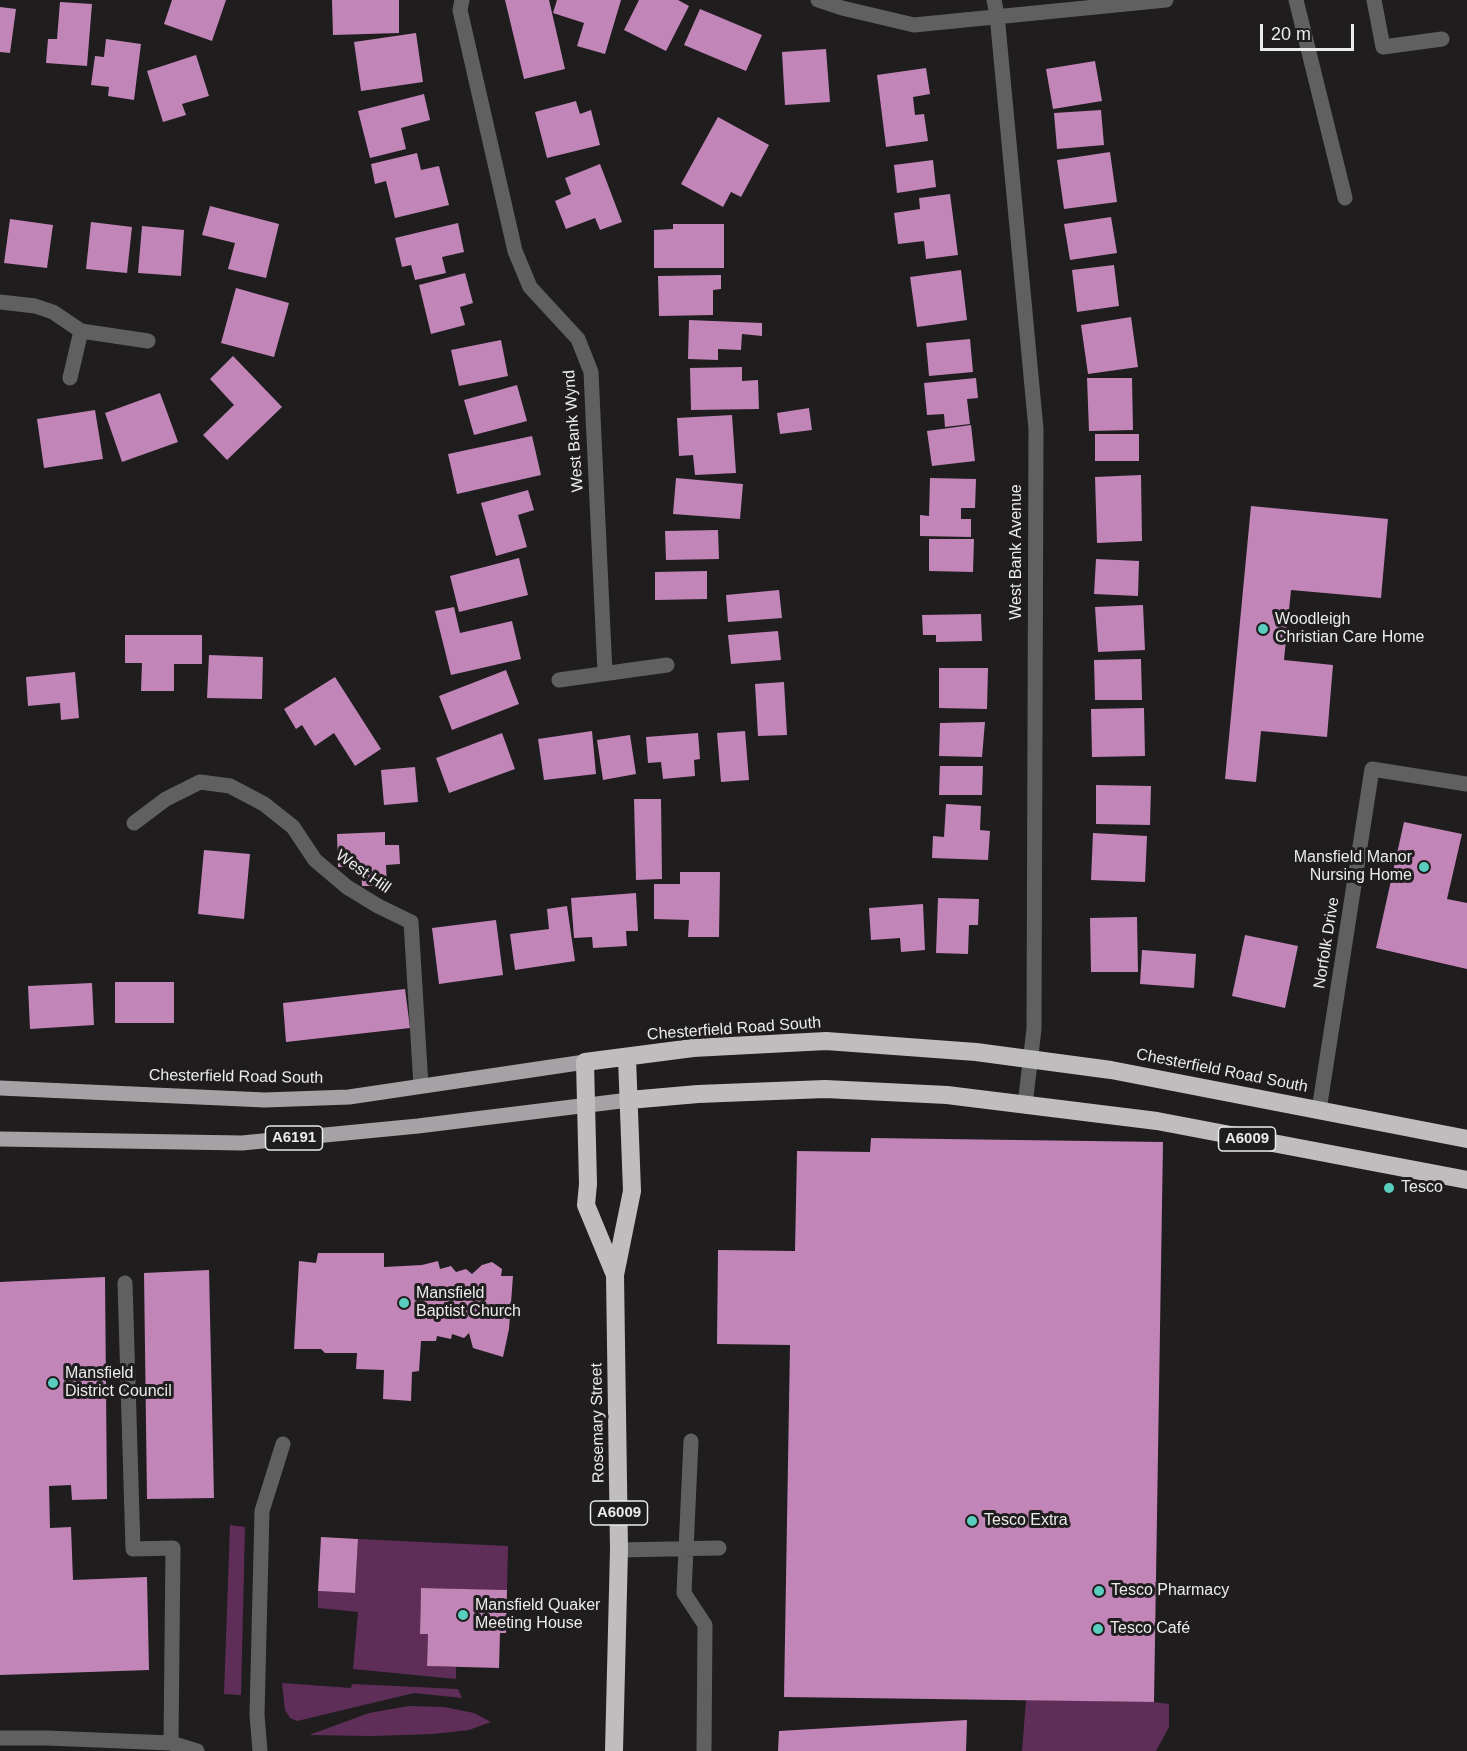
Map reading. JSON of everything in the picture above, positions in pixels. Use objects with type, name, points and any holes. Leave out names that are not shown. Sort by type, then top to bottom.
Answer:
[{"type":"highway","name":"Chesterfield Road South","points":[[585,1062],[693,1048],[826,1041],[976,1052],[1102,1068],[1467,1139]]},
{"type":"highway","name":"Rosemary Street","points":[[614,1751],[619,1550],[615,1275],[632,1191],[627,1058]]},
{"type":"highway","name":"Rosemary Street","points":[[585,1062],[588,1184],[586,1205],[615,1275]]},
{"type":"highway","name":"A6009","points":[[629,1100],[698,1094],[825,1089],[946,1095],[1157,1121],[1467,1180]]},
{"type":"main road","name":"Chesterfield Road South","points":[[0,1088],[265,1100],[349,1097],[585,1062]]},
{"type":"main road","name":"A6191","points":[[0,1139],[242,1143],[418,1126],[555,1108],[587,1107],[629,1100]]},
{"type":"street","name":"West Bank Wynd","points":[[462,0],[460,10],[515,251],[530,287],[578,339],[591,372],[605,673]]},
{"type":"street","points":[[818,0],[914,25],[996,8],[1166,0]]},
{"type":"street","points":[[1296,0],[1345,198]]},
{"type":"street","points":[[1374,0],[1383,47],[1442,39]]},
{"type":"street","name":"West Bank Avenue","points":[[996,8],[1036,429],[1034,1029],[1025,1105]]},
{"type":"street","points":[[0,302],[34,306],[53,312],[81,331],[148,340]]},
{"type":"street","points":[[70,378],[81,331]]},
{"type":"street","points":[[559,680],[668,665]]},
{"type":"street","name":"Norfolk Drive","points":[[1319,1110],[1372,769],[1467,784]]},
{"type":"street","name":"West Hill","points":[[134,823],[166,799],[200,782],[230,786],[264,804],[293,827],[315,860],[347,887],[411,922],[421,1086]]},
{"type":"street","points":[[125,1283],[133,1549],[173,1548],[171,1743]]},
{"type":"street","points":[[691,1441],[684,1593],[705,1625],[704,1751]]},
{"type":"street","points":[[260,1751],[257,1715],[262,1511],[283,1444]]},
{"type":"street","points":[[619,1550],[719,1548]]},
{"type":"street","points":[[0,1738],[171,1743],[197,1751]]},
{"type":"shaded area","points":[[230,1525],[245,1527],[241,1695],[224,1694]]},
{"type":"shaded area","points":[[358,1539],[508,1546],[507,1590],[421,1588],[420,1634],[428,1634],[427,1666],[456,1667],[456,1679],[353,1669],[358,1612],[318,1608],[318,1591],[355,1593]]},
{"type":"shaded area","points":[[282,1683],[351,1688],[352,1684],[458,1689],[462,1698],[414,1693],[297,1721],[290,1718],[285,1710]]},
{"type":"shaded area","points":[[1026,1700],[1169,1704],[1169,1727],[1156,1751],[1022,1751]]},
{"type":"shaded area","points":[[409,1706],[444,1707],[474,1713],[491,1722],[469,1730],[433,1734],[309,1735],[369,1713]]},
{"type":"building","points":[[172,0],[226,0],[212,41],[164,24]]},
{"type":"building","points":[[332,0],[399,0],[399,33],[333,35]]},
{"type":"building","points":[[505,0],[549,0],[565,69],[524,79]]},
{"type":"building","points":[[557,0],[621,0],[605,54],[577,46],[584,23],[553,13]]},
{"type":"building","points":[[639,0],[678,0],[689,6],[666,51],[624,30]]},
{"type":"building","points":[[60,2],[92,4],[87,66],[46,63],[48,39],[57,39]]},
{"type":"building","points":[[0,7],[16,9],[10,53],[0,52]]},
{"type":"building","points":[[700,9],[762,35],[746,71],[684,45]]},
{"type":"building","points":[[416,33],[423,82],[361,91],[354,42]]},
{"type":"building","points":[[106,39],[141,44],[134,100],[108,96],[109,87],[91,85],[95,56],[104,57]]},
{"type":"building","points":[[826,49],[830,102],[785,105],[782,52]]},
{"type":"building","points":[[196,55],[209,96],[182,104],[186,115],[163,122],[147,71]]},
{"type":"building","points":[[1095,61],[1102,101],[1053,109],[1046,69]]},
{"type":"building","points":[[926,68],[930,94],[913,97],[915,115],[924,114],[928,141],[886,147],[877,75]]},
{"type":"building","points":[[424,94],[430,120],[401,128],[406,149],[370,158],[358,111]]},
{"type":"building","points":[[576,101],[580,114],[591,110],[600,145],[547,158],[535,112]]},
{"type":"building","points":[[1101,110],[1104,145],[1057,149],[1054,113]]},
{"type":"building","points":[[718,117],[769,145],[741,197],[731,192],[723,207],[681,184]]},
{"type":"building","points":[[1110,152],[1117,202],[1064,209],[1057,160]]},
{"type":"building","points":[[417,153],[421,170],[439,166],[449,205],[395,218],[386,181],[375,184],[371,164]]},
{"type":"building","points":[[933,160],[936,187],[897,193],[894,165]]},
{"type":"building","points":[[600,164],[622,222],[600,230],[595,218],[566,229],[555,201],[571,194],[565,178]]},
{"type":"building","points":[[950,194],[958,255],[926,259],[924,241],[898,244],[894,213],[920,209],[919,198]]},
{"type":"building","points":[[210,206],[279,224],[266,278],[228,269],[235,243],[202,235]]},
{"type":"building","points":[[1111,217],[1117,253],[1070,260],[1064,224]]},
{"type":"building","points":[[10,219],[53,225],[47,268],[4,263]]},
{"type":"building","points":[[91,222],[132,227],[127,273],[86,269]]},
{"type":"building","points":[[458,223],[464,252],[442,257],[446,273],[415,280],[411,265],[402,267],[395,238]]},
{"type":"building","points":[[673,224],[724,224],[724,268],[654,268],[654,230],[673,229]]},
{"type":"building","points":[[142,226],[184,230],[181,276],[138,273]]},
{"type":"building","points":[[1114,265],[1119,306],[1077,312],[1072,270]]},
{"type":"building","points":[[961,270],[967,320],[917,327],[910,277]]},
{"type":"building","points":[[465,273],[473,303],[460,307],[465,325],[431,334],[419,285]]},
{"type":"building","points":[[721,275],[721,289],[713,290],[713,315],[659,316],[658,276]]},
{"type":"building","points":[[236,288],[289,303],[274,357],[221,343]]},
{"type":"building","points":[[1131,317],[1138,367],[1088,374],[1081,325]]},
{"type":"building","points":[[689,320],[762,323],[762,336],[742,334],[741,350],[718,349],[718,360],[688,359]]},
{"type":"building","points":[[970,339],[973,372],[929,376],[926,343]]},
{"type":"building","points":[[501,340],[508,376],[459,386],[451,350]]},
{"type":"building","points":[[233,356],[282,407],[227,460],[203,435],[234,405],[210,379]]},
{"type":"building","points":[[742,367],[742,381],[758,380],[759,409],[691,410],[690,368]]},
{"type":"building","points":[[976,378],[978,398],[967,399],[970,424],[945,427],[944,414],[927,415],[924,383]]},
{"type":"building","points":[[1087,378],[1132,378],[1133,430],[1089,431]]},
{"type":"building","points":[[517,385],[527,421],[474,435],[464,400]]},
{"type":"building","points":[[160,393],[178,442],[122,462],[105,413]]},
{"type":"building","points":[[809,408],[812,430],[780,434],[777,413]]},
{"type":"building","points":[[95,410],[103,459],[44,468],[37,419]]},
{"type":"building","points":[[732,415],[736,473],[695,475],[693,455],[679,456],[677,418]]},
{"type":"building","points":[[971,425],[975,461],[932,466],[927,431]]},
{"type":"building","points":[[1095,434],[1139,434],[1139,461],[1095,461]]},
{"type":"building","points":[[532,436],[541,475],[457,494],[448,454]]},
{"type":"building","points":[[1141,475],[1142,541],[1097,543],[1095,477]]},
{"type":"building","points":[[676,478],[743,484],[740,519],[673,514]]},
{"type":"building","points":[[930,478],[976,479],[975,508],[961,508],[961,519],[971,519],[971,537],[920,536],[920,515],[929,516]]},
{"type":"building","points":[[528,490],[534,510],[518,515],[527,547],[496,556],[481,503]]},
{"type":"building","name":"Woodleigh Christian Care Home","points":[[1251,506],[1388,519],[1381,598],[1291,590],[1284,660],[1333,665],[1327,737],[1261,731],[1256,782],[1225,779]]},
{"type":"building","points":[[718,530],[719,559],[666,560],[665,531]]},
{"type":"building","points":[[929,539],[974,539],[973,572],[929,571]]},
{"type":"building","points":[[519,558],[528,595],[459,612],[450,576]]},
{"type":"building","points":[[1096,559],[1139,561],[1138,596],[1094,594]]},
{"type":"building","points":[[707,571],[707,599],[655,600],[655,572]]},
{"type":"building","points":[[779,590],[782,618],[728,622],[726,595]]},
{"type":"building","points":[[1143,605],[1145,650],[1098,652],[1095,607]]},
{"type":"building","points":[[454,607],[460,633],[512,621],[521,659],[451,675],[435,611]]},
{"type":"building","points":[[981,614],[982,641],[936,642],[936,635],[923,635],[922,615]]},
{"type":"building","points":[[778,631],[781,660],[731,664],[728,635]]},
{"type":"building","points":[[125,635],[202,635],[202,664],[174,664],[174,691],[141,691],[142,663],[125,663]]},
{"type":"building","points":[[209,655],[263,657],[262,699],[207,698]]},
{"type":"building","points":[[1141,659],[1142,700],[1095,700],[1094,660]]},
{"type":"building","points":[[939,668],[988,668],[987,709],[939,708]]},
{"type":"building","points":[[506,670],[519,704],[452,730],[439,696]]},
{"type":"building","points":[[75,672],[79,718],[61,720],[60,703],[28,706],[26,677]]},
{"type":"building","points":[[335,677],[381,749],[355,766],[334,733],[315,746],[302,725],[296,729],[284,709]]},
{"type":"building","points":[[784,682],[787,735],[758,736],[755,684]]},
{"type":"building","points":[[1144,708],[1145,756],[1092,757],[1091,709]]},
{"type":"building","points":[[985,722],[982,757],[939,756],[940,723]]},
{"type":"building","points":[[592,731],[596,774],[544,780],[538,739]]},
{"type":"building","points":[[745,731],[749,780],[721,782],[717,733]]},
{"type":"building","points":[[502,733],[515,769],[449,793],[436,758]]},
{"type":"building","points":[[698,733],[700,759],[694,760],[695,776],[663,779],[661,762],[648,763],[646,737]]},
{"type":"building","points":[[630,735],[636,774],[603,780],[597,740]]},
{"type":"building","points":[[940,766],[983,766],[982,795],[939,795]]},
{"type":"building","points":[[415,767],[418,802],[384,805],[381,770]]},
{"type":"building","points":[[1096,785],[1151,786],[1150,825],[1096,824]]},
{"type":"building","points":[[634,799],[661,799],[662,879],[636,880]]},
{"type":"building","points":[[946,804],[981,806],[980,830],[990,831],[988,860],[932,858],[933,836],[944,837]]},
{"type":"building","name":"Mansfield Manor Nursing Home","points":[[1404,822],[1462,834],[1447,899],[1467,903],[1467,969],[1376,948]]},
{"type":"building","points":[[385,832],[385,845],[399,845],[400,864],[386,865],[387,886],[362,886],[361,867],[338,867],[337,834]]},
{"type":"building","points":[[1093,833],[1147,836],[1145,882],[1091,880]]},
{"type":"building","points":[[204,850],[250,854],[244,919],[198,914]]},
{"type":"building","points":[[680,872],[720,872],[719,937],[688,937],[689,920],[654,919],[654,884],[680,884]]},
{"type":"building","points":[[636,893],[638,931],[626,931],[627,946],[593,948],[592,937],[574,938],[571,898]]},
{"type":"building","points":[[938,898],[979,899],[978,925],[969,925],[968,954],[936,953]]},
{"type":"building","points":[[923,904],[925,950],[901,952],[900,938],[871,940],[869,908]]},
{"type":"building","points":[[567,906],[575,961],[515,970],[510,934],[549,929],[547,909]]},
{"type":"building","points":[[1137,917],[1138,972],[1091,972],[1090,918]]},
{"type":"building","points":[[496,920],[503,975],[439,984],[432,928]]},
{"type":"building","points":[[1245,935],[1298,946],[1285,1008],[1232,996]]},
{"type":"building","points":[[1142,950],[1196,954],[1194,988],[1140,984]]},
{"type":"building","points":[[115,982],[174,982],[174,1023],[115,1023]]},
{"type":"building","points":[[92,983],[94,1025],[30,1029],[28,986]]},
{"type":"building","points":[[405,989],[410,1028],[286,1042],[283,1003]]},
{"type":"building","name":"Tesco Extra","points":[[871,1138],[1163,1142],[1154,1702],[784,1697],[790,1345],[717,1344],[718,1250],[795,1251],[797,1151],[870,1152]]},
{"type":"building","name":"Mansfield Baptist Church","points":[[318,1253],[384,1253],[384,1267],[422,1265],[438,1261],[440,1269],[451,1266],[456,1272],[466,1269],[472,1274],[482,1265],[492,1262],[502,1269],[501,1276],[513,1276],[509,1329],[503,1357],[473,1348],[469,1333],[464,1338],[452,1334],[451,1339],[437,1336],[436,1341],[421,1341],[419,1371],[412,1372],[411,1401],[383,1399],[384,1370],[356,1369],[357,1353],[325,1353],[321,1349],[294,1349],[299,1261],[316,1263]]},
{"type":"building","name":"Mansfield District Council","points":[[209,1270],[214,1498],[147,1499],[144,1273]]},
{"type":"building","name":"Mansfield District Council","points":[[105,1277],[107,1499],[72,1500],[71,1485],[49,1486],[50,1528],[71,1527],[73,1580],[147,1577],[149,1670],[0,1675],[0,1282]]},
{"type":"building","points":[[321,1537],[358,1539],[355,1593],[318,1591]]},
{"type":"building","name":"Mansfield Quaker Meeting House","points":[[421,1588],[507,1590],[506,1633],[500,1633],[499,1668],[427,1666],[428,1634],[420,1634]]},
{"type":"building","points":[[967,1720],[966,1751],[778,1751],[779,1731]]},
{"type":"place","name":"Woodleigh Christian Care Home","points":[[1263,629]]},
{"type":"place","name":"Mansfield Manor Nursing Home","points":[[1424,867]]},
{"type":"place","name":"Tesco","points":[[1389,1188]]},
{"type":"place","name":"Mansfield Baptist Church","points":[[404,1303]]},
{"type":"place","name":"Mansfield District Council","points":[[53,1383]]},
{"type":"place","name":"Tesco Extra","points":[[972,1521]]},
{"type":"place","name":"Tesco Pharmacy","points":[[1099,1591]]},
{"type":"place","name":"Mansfield Quaker Meeting House","points":[[463,1615]]},
{"type":"place","name":"Tesco Café","points":[[1098,1629]]}]
